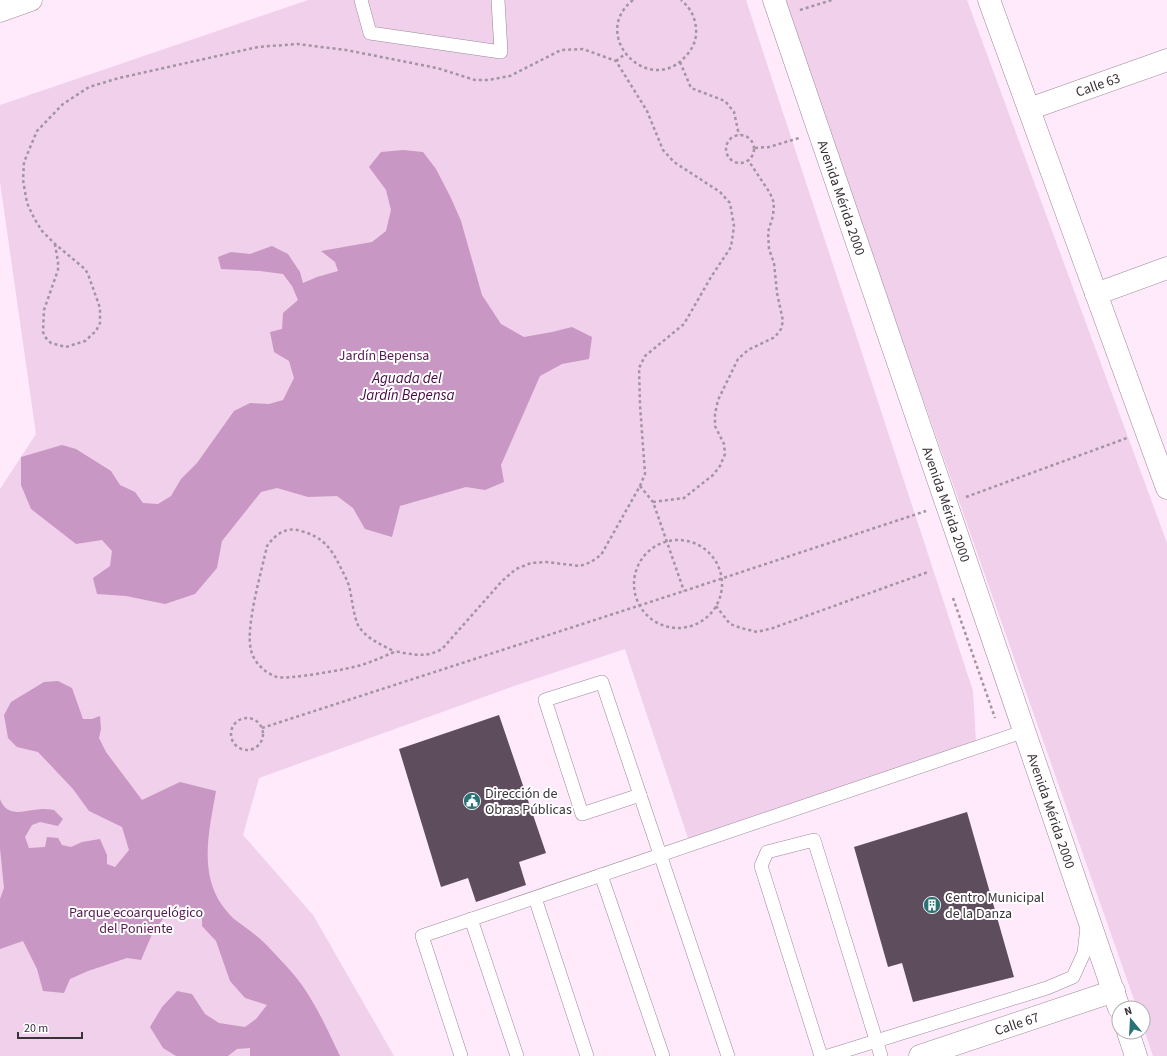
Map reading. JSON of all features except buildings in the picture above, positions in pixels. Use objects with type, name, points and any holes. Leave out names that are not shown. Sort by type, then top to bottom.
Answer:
[{"type":"main road","points":[[0,11],[31,0]]},
{"type":"main road","points":[[989,0],[1166,482]]},
{"type":"main road","name":"Avenida Mérida 2000","points":[[777,8],[1116,1000]]},
{"type":"main road","name":"Calle 63","points":[[1029,109],[1167,60]]},
{"type":"main road","points":[[1096,294],[1167,268]]},
{"type":"main road","name":"Calle 67","points":[[920,1056],[1111,1001]]},
{"type":"main road","points":[[1131,1040],[1136,1056]]},
{"type":"lane","points":[[361,0],[370,33],[501,52],[498,0]]},
{"type":"lane","points":[[640,795],[582,814],[545,700],[602,682],[728,1056]]},
{"type":"lane","points":[[461,1056],[422,936],[1025,731]]},
{"type":"lane","points":[[821,1056],[761,866],[767,852],[814,840],[881,1056]]},
{"type":"lane","points":[[602,875],[663,1056]]},
{"type":"lane","points":[[535,898],[587,1056]]},
{"type":"lane","points":[[828,1056],[1047,988],[1072,977],[1084,954],[1088,915]]},
{"type":"lane","points":[[472,919],[517,1056]]},
{"type":"path","points":[[633,0],[627,5],[620,16],[618,29],[619,42],[625,54],[633,62],[645,68],[657,70],[669,68],[680,62],[689,53],[695,41],[696,28],[693,15],[686,4],[681,0]]},
{"type":"path","points":[[777,8],[832,0]]},
{"type":"path","points":[[55,244],[58,270],[44,310],[43,332],[51,343],[66,347],[85,341],[96,331],[100,323],[100,308],[88,274],[42,231],[34,218],[27,203],[23,180],[24,162],[37,131],[63,104],[89,88],[119,78],[258,47],[296,44],[346,50],[438,68],[475,80],[488,80],[510,76],[561,50],[582,49],[616,61],[647,111],[664,150],[674,162],[720,192],[730,203],[734,226],[731,247],[711,276],[684,324],[645,356],[639,368],[645,474],[640,486],[601,555],[591,562],[580,566],[546,562],[531,564],[516,569],[502,580],[442,649],[433,654],[425,655],[395,652],[368,637],[358,624],[348,583],[326,544],[307,532],[297,530],[287,530],[273,538],[267,546],[252,612],[250,637],[251,650],[256,662],[265,671],[279,677],[296,676],[360,666],[395,652]]},
{"type":"path","points":[[616,61],[625,54]]},
{"type":"path","points":[[680,62],[691,88],[725,101],[734,112],[739,135]]},
{"type":"path","points":[[754,148],[770,147],[819,131]]},
{"type":"path","points":[[739,135],[743,135],[751,139],[754,148],[752,157],[740,163],[731,160],[726,152],[728,142],[734,136],[739,135]]},
{"type":"path","points":[[653,502],[684,498],[713,475],[717,470],[725,454],[724,444],[715,426],[715,414],[718,400],[738,359],[748,350],[775,337],[781,330],[783,321],[777,293],[774,263],[769,249],[768,232],[773,216],[774,203],[770,193],[748,160]]},
{"type":"path","points":[[262,728],[640,606],[947,504],[1146,431]]},
{"type":"path","points":[[640,486],[653,502],[684,591]]},
{"type":"path","points":[[671,540],[686,541],[699,545],[710,554],[718,565],[722,579],[722,593],[716,606],[707,617],[694,625],[680,628],[665,626],[652,619],[640,606],[635,595],[634,580],[638,566],[646,553],[658,545],[671,540]]},
{"type":"path","points":[[716,606],[730,624],[757,632],[773,628],[928,572]]},
{"type":"path","points":[[251,718],[262,728],[262,739],[256,747],[250,749],[240,748],[235,745],[232,740],[231,730],[241,719],[251,718]]},
{"type":"green space","name":"Jardín Bepensa","points":[[308,0],[746,0],[973,691],[976,742],[688,838],[625,649],[514,686],[259,778],[243,835],[313,915],[394,1056],[0,1056],[0,489],[36,434],[0,182],[0,105]]},
{"type":"green space","points":[[783,0],[967,0],[1167,543],[1167,1056],[1153,1056],[1148,1040],[1151,1040],[1151,1000],[1134,1000]]},
{"type":"water","name":"Aguada del Jardín Bepensa","points":[[403,150],[423,152],[436,169],[461,221],[482,295],[501,324],[524,337],[572,327],[592,337],[589,359],[562,364],[540,376],[501,465],[504,482],[485,490],[466,487],[400,506],[392,537],[365,529],[353,508],[337,496],[308,497],[277,488],[261,492],[222,541],[217,568],[195,594],[165,604],[126,596],[97,594],[93,578],[110,566],[112,551],[102,540],[76,544],[31,509],[21,485],[21,457],[62,445],[76,449],[111,471],[120,485],[135,492],[143,503],[158,504],[171,496],[181,479],[197,463],[234,411],[250,403],[269,404],[283,400],[294,378],[289,361],[274,352],[270,332],[282,329],[283,313],[298,300],[292,286],[283,274],[221,269],[218,257],[231,252],[250,254],[272,246],[288,254],[300,272],[303,283],[338,271],[335,262],[321,251],[372,242],[386,231],[391,210],[386,190],[369,167],[381,152]]},
{"type":"water","points":[[58,681],[72,688],[83,719],[92,719],[100,716],[101,729],[99,738],[106,752],[142,800],[180,782],[216,791],[208,842],[209,875],[214,890],[222,905],[234,919],[264,943],[297,978],[311,999],[340,1056],[250,1056],[250,1048],[237,1049],[228,1056],[176,1056],[163,1048],[150,1027],[162,1007],[177,991],[192,994],[205,1014],[219,1023],[245,1027],[256,1019],[267,1005],[245,998],[230,981],[216,941],[202,926],[202,909],[173,906],[153,932],[141,960],[127,958],[88,971],[70,979],[64,993],[43,991],[37,969],[23,941],[0,949],[0,899],[4,888],[0,848],[0,799],[7,809],[12,811],[23,812],[51,809],[63,819],[58,826],[40,822],[32,825],[25,837],[29,848],[45,847],[47,837],[58,838],[62,845],[71,847],[82,842],[100,839],[107,855],[107,864],[115,867],[129,850],[122,827],[89,811],[73,789],[38,752],[17,747],[8,738],[4,715],[11,702],[44,682]]},
{"type":"place","name":"Dirección de Obras Públicas","points":[[472,801]]},
{"type":"place","name":"Centro Municipal de la Danza","points":[[932,905]]},
{"type":"park label","name":"Parque ecoarquelógico del Poniente","points":[[136,920]]}]
